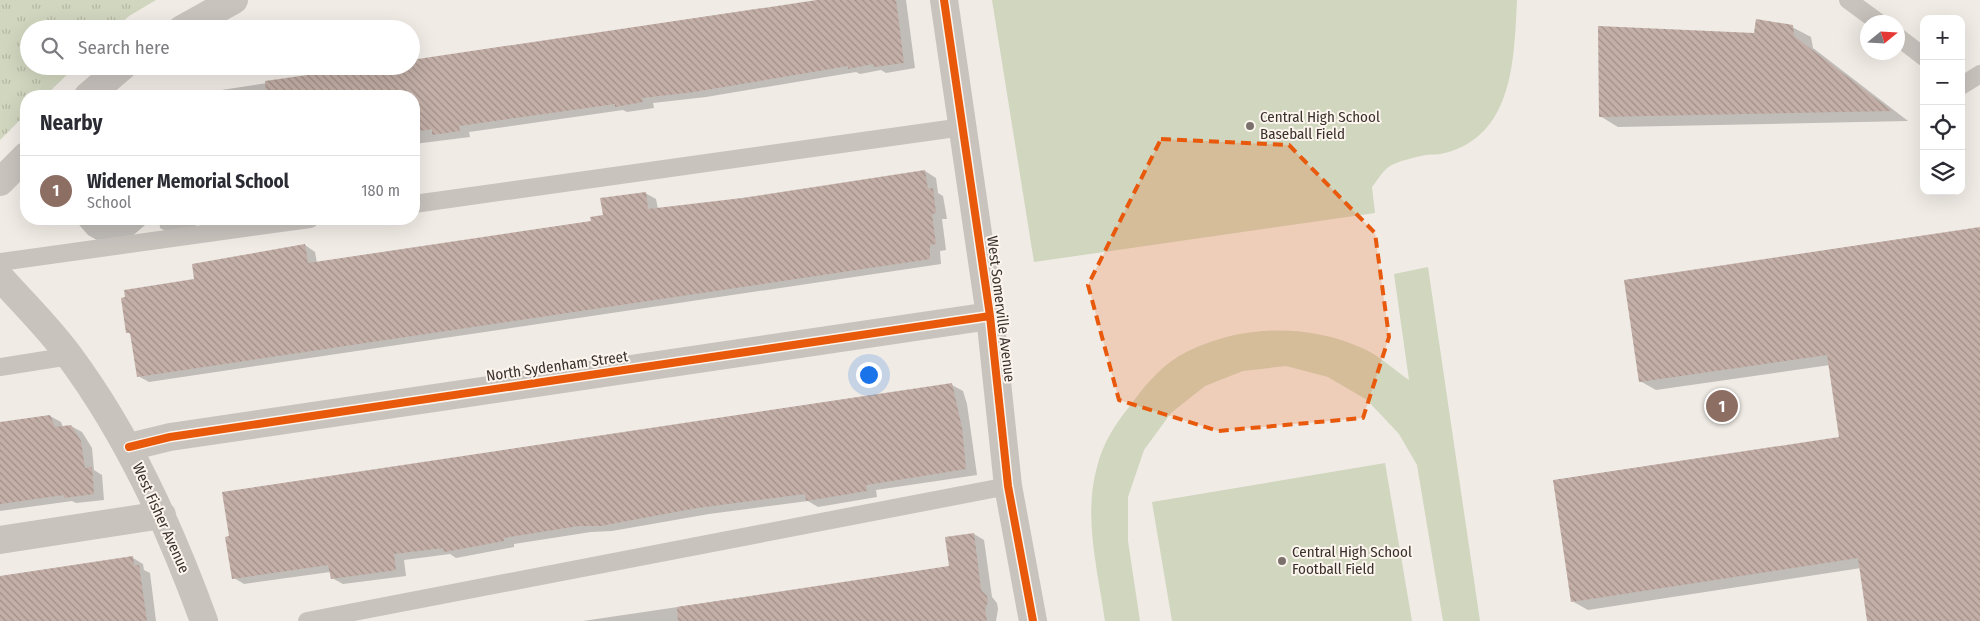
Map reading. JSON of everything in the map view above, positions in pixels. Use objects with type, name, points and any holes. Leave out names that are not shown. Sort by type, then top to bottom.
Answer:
[{"type":"street","points":[[198,20],[234,0]]},
{"type":"street","name":"West Somerville Avenue","points":[[944,0],[990,316],[1008,486],[1033,621]]},
{"type":"street","points":[[95,90],[112,75]]},
{"type":"street","points":[[0,182],[20,162]]},
{"type":"street","name":"West Fisher Avenue","points":[[0,277],[70,356],[130,447],[162,515],[204,621]]},
{"type":"street","name":"North Sydenham Street","points":[[130,447],[170,437],[990,316]]},
{"type":"street","points":[[0,540],[162,515]]},
{"type":"lane","points":[[1848,0],[1868,15]]},
{"type":"lane","points":[[1905,42],[1920,54]]},
{"type":"lane","points":[[1965,83],[1980,74]]},
{"type":"lane","points":[[420,203],[963,127]]},
{"type":"lane","points":[[0,262],[267,225]]},
{"type":"lane","points":[[0,367],[70,356]]},
{"type":"lane","points":[[307,621],[1008,486]]},
{"type":"highlighted area","points":[[1161,139],[1289,145],[1375,233],[1389,337],[1363,418],[1218,431],[1119,400],[1088,285]]},
{"type":"green space","points":[[0,0],[156,0],[125,20],[20,20],[20,75],[67,75],[51,90],[20,90],[20,120],[0,140]]},
{"type":"green space","name":"Central High School Baseball Field","points":[[992,0],[1517,0],[1514,46],[1506,92],[1497,112],[1485,130],[1468,144],[1445,153],[1412,158],[1387,168],[1372,187],[1375,213],[1034,262]]},
{"type":"green space","points":[[1428,267],[1480,621],[1443,621],[1417,465],[1399,434],[1367,400],[1328,377],[1286,366],[1243,371],[1205,386],[1171,413],[1144,450],[1128,497],[1128,541],[1140,621],[1105,621],[1093,544],[1091,505],[1093,486],[1099,458],[1110,435],[1151,379],[1179,356],[1223,338],[1246,333],[1294,331],[1317,334],[1362,348],[1409,380],[1394,274]]},
{"type":"green space","name":"Central High School Football Field","points":[[1385,463],[1412,621],[1172,621],[1152,502]]},
{"type":"building","points":[[817,0],[896,0],[904,63],[874,67],[873,64],[848,69],[848,66],[694,92],[642,98],[643,102],[615,107],[615,104],[459,126],[460,131],[432,135],[432,129],[420,131],[420,90],[266,90],[265,81],[307,75],[420,75],[420,59]]},
{"type":"building","points":[[1756,19],[1793,25],[1794,36],[1892,111],[1599,117],[1598,26],[1754,33]]},
{"type":"building","points":[[925,170],[928,189],[933,188],[936,213],[932,214],[936,244],[930,245],[930,259],[137,377],[130,333],[126,333],[121,298],[125,297],[124,290],[194,279],[192,264],[305,244],[308,263],[591,221],[590,217],[603,215],[600,198],[646,192],[648,209],[742,198]]},
{"type":"building","points":[[1980,227],[1980,621],[1867,621],[1858,558],[1571,602],[1553,480],[1839,437],[1827,355],[1639,382],[1624,280]]},
{"type":"building","points":[[952,383],[962,428],[966,469],[866,485],[867,491],[806,501],[805,494],[697,508],[600,526],[579,526],[504,538],[504,541],[444,552],[443,548],[394,554],[396,570],[331,579],[328,565],[232,579],[225,537],[229,536],[222,492]]},
{"type":"building","points":[[50,415],[55,427],[71,425],[81,441],[85,468],[92,467],[94,494],[64,498],[64,495],[0,504],[0,422]]},
{"type":"building","points":[[974,533],[981,590],[987,596],[988,602],[985,609],[987,621],[678,621],[677,607],[949,566],[945,537]]},
{"type":"building","points":[[133,556],[134,566],[139,565],[147,621],[0,621],[0,576]]},
{"type":"cycle path","points":[[944,0],[990,316],[1008,486],[1033,621]]},
{"type":"cycle path","points":[[129,447],[170,437],[990,316]]},
{"type":"place","name":"Central High School Baseball Field","points":[[1250,126]]},
{"type":"place","name":"Widener Memorial School","points":[[1722,406]]},
{"type":"place","name":"Central High School Football Field","points":[[1282,561]]}]
